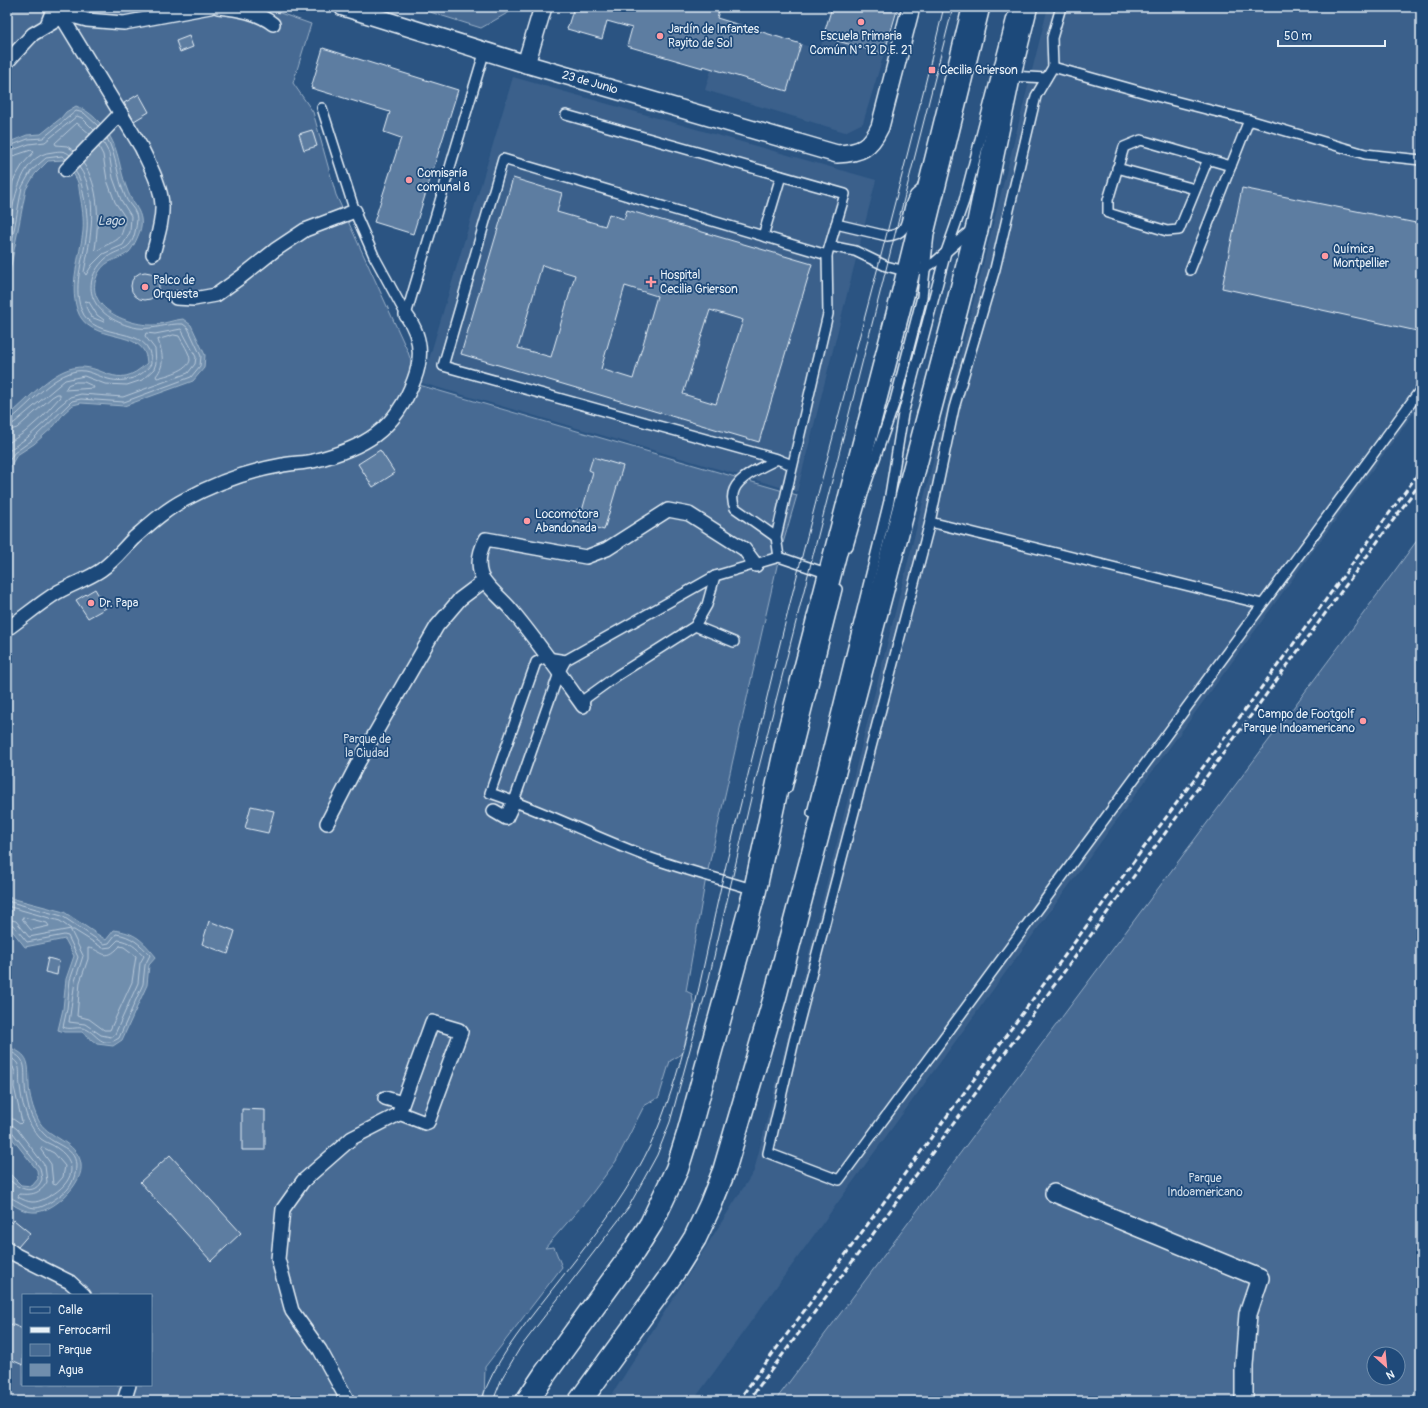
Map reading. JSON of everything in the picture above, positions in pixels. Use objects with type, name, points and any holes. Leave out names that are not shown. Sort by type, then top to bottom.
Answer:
[{"type":"main road","points":[[527,1401],[634,1251],[653,1219],[677,1169],[755,890],[790,727],[834,578],[917,270],[930,181],[974,7]]},
{"type":"main road","points":[[580,1401],[675,1270],[695,1238],[724,1171],[775,997],[978,224],[1009,76],[1026,7]]},
{"type":"street","points":[[58,12],[87,20],[124,23],[210,7]]},
{"type":"street","points":[[218,7],[239,10],[266,18],[273,24]]},
{"type":"street","name":"23 de Junio","points":[[343,7],[526,64],[838,154],[853,154],[865,148],[874,140],[880,127],[911,7]]},
{"type":"street","points":[[526,64],[543,7]]},
{"type":"street","points":[[7,62],[33,34],[47,24],[58,12]]},
{"type":"street","points":[[58,12],[141,147],[159,188],[162,205],[160,228],[153,254]]},
{"type":"street","points":[[66,170],[121,113]]},
{"type":"street","points":[[176,298],[194,299],[216,295],[275,250],[305,230],[355,211]]},
{"type":"street","points":[[7,629],[58,593],[102,570],[164,512],[184,500],[208,488],[235,478],[282,465],[312,462],[359,447],[381,431],[393,418],[410,390],[419,361],[418,339],[413,326],[406,315]]},
{"type":"street","points":[[583,706],[514,612],[484,581],[479,562],[481,548],[486,539],[586,557],[607,549],[668,510],[689,514],[744,549],[756,565]]},
{"type":"street","points":[[327,823],[358,764],[437,626],[460,599],[484,581]]},
{"type":"street","points":[[494,811],[506,818],[514,801]]},
{"type":"street","points":[[348,1401],[320,1350],[292,1311],[278,1260],[283,1209],[303,1180],[352,1138],[401,1108],[431,1023],[434,1022],[461,1032],[428,1122],[425,1124],[401,1108],[385,1098]]},
{"type":"street","points":[[1054,1193],[1260,1278],[1248,1314],[1244,1365],[1244,1401]]},
{"type":"street","points":[[7,1248],[16,1255],[70,1282],[83,1294]]},
{"type":"street","points":[[124,1401],[129,1386]]},
{"type":"lane","points":[[845,558],[865,487],[895,401],[922,297],[917,270],[929,234],[985,7]]},
{"type":"lane","points":[[811,820],[889,501],[903,414],[946,252],[964,201],[1015,7]]},
{"type":"lane","points":[[1061,7],[1052,38],[1053,67],[1036,96],[995,269],[954,408],[930,522],[769,1143],[768,1153],[839,1180],[1421,389]]},
{"type":"lane","points":[[406,315],[485,50]]},
{"type":"lane","points":[[1053,67],[1249,120],[1365,154],[1421,160]]},
{"type":"lane","points":[[1009,76],[1046,78]]},
{"type":"lane","points":[[322,108],[355,211],[374,256],[406,315]]},
{"type":"lane","points":[[566,114],[845,194],[827,255],[828,314],[776,537],[779,557]]},
{"type":"lane","points":[[1190,270],[1249,120]]},
{"type":"lane","points":[[1208,159],[1179,230],[1167,232],[1108,214],[1108,200],[1124,147],[1141,140],[1208,159],[1231,166]]},
{"type":"lane","points":[[792,465],[777,459],[443,366],[503,159],[827,255]]},
{"type":"lane","points":[[1118,168],[1195,189]]},
{"type":"lane","points":[[764,236],[781,176]]},
{"type":"lane","points":[[836,224],[886,236],[894,236],[906,225],[914,196],[930,181]]},
{"type":"lane","points":[[830,246],[856,251],[886,266],[917,270],[946,252],[978,224]]},
{"type":"lane","points":[[776,537],[734,508],[731,501],[732,490],[737,483],[777,459]]},
{"type":"lane","points":[[930,522],[1262,604]]},
{"type":"lane","points":[[514,801],[559,673],[566,660],[714,576],[756,565],[779,557],[834,578]]},
{"type":"lane","points":[[583,706],[586,698],[618,674],[695,626],[707,605],[714,576]]},
{"type":"lane","points":[[695,626],[734,642]]},
{"type":"lane","points":[[566,660],[547,657],[536,662],[490,793],[514,801],[650,858],[690,872],[755,890]]},
{"type":"lane","points":[[775,997],[795,882]]},
{"type":"shaded area","points":[[832,7],[898,7],[863,123],[845,132],[705,90],[726,21],[820,50]]},
{"type":"shaded area","points":[[1048,7],[1421,7],[1421,403],[693,1401],[608,1401],[754,1171]]},
{"type":"shaded area","name":"Hospital Cecilia Grierson","points":[[513,77],[876,180],[797,492],[422,383]]},
{"type":"green space","name":"Parque de la Ciudad","points":[[7,7],[263,7],[311,24],[293,83],[313,112],[336,195],[408,352],[419,385],[797,495],[779,557],[705,883],[686,991],[692,994],[694,1009],[682,1054],[670,1061],[659,1097],[644,1106],[616,1161],[587,1200],[545,1248],[554,1247],[562,1267],[485,1367],[484,1401],[7,1401]]},
{"type":"green space","points":[[414,7],[512,7],[511,11],[481,28]]},
{"type":"green space","name":"Parque Indoamericano","points":[[1421,535],[1421,1401],[775,1401],[1352,629]]},
{"type":"water","name":"Lago","points":[[76,106],[93,116],[110,137],[117,154],[127,189],[138,211],[141,222],[141,228],[138,236],[130,251],[125,255],[109,262],[99,272],[95,284],[96,294],[101,304],[109,311],[131,322],[154,325],[183,319],[191,325],[205,355],[204,368],[193,381],[124,406],[81,403],[73,405],[64,413],[54,426],[34,444],[17,455],[7,472],[7,417],[38,389],[55,376],[73,368],[83,367],[117,376],[126,376],[136,372],[147,363],[144,351],[137,344],[127,339],[92,328],[83,321],[77,309],[74,290],[76,270],[82,241],[83,213],[78,182],[63,160],[48,161],[35,174],[26,189],[7,286],[7,143],[27,135],[41,134],[61,118],[66,112]]},
{"type":"water","points":[[7,897],[64,912],[106,940],[114,930],[133,935],[147,946],[156,957],[149,965],[147,985],[122,1040],[113,1046],[97,1044],[82,1032],[64,1032],[58,1030],[63,1009],[66,979],[74,956],[65,939],[25,947],[10,928],[7,928]]},
{"type":"water","points":[[7,1047],[20,1053],[27,1061],[29,1071],[29,1088],[38,1119],[48,1131],[74,1150],[79,1156],[81,1164],[81,1171],[78,1179],[67,1194],[52,1206],[37,1212],[29,1212],[21,1209],[7,1200],[7,1171],[21,1185],[32,1186],[38,1179],[37,1170],[7,1132]]},
{"type":"building","points":[[574,7],[720,7],[717,18],[801,44],[787,91],[703,66],[703,68],[627,46],[632,28],[607,21],[602,39],[567,29]]},
{"type":"building","name":"Escuela Primaria Común N° 12 D.E. 21","points":[[832,7],[898,7],[884,54],[823,37]]},
{"type":"building","points":[[189,36],[193,47],[180,52],[176,41]]},
{"type":"building","name":"Comisaría comunal 8","points":[[323,48],[458,90],[413,234],[374,222],[401,138],[384,132],[390,112],[311,88]]},
{"type":"building","points":[[139,94],[149,112],[134,121],[124,103]]},
{"type":"building","points":[[312,130],[317,146],[304,150],[299,134]]},
{"type":"building","points":[[513,178],[562,193],[557,212],[605,226],[609,214],[624,219],[627,210],[812,264],[759,442],[461,354]],"holes":[[[542,265],[575,275],[551,357],[518,348]],[[625,286],[657,296],[633,379],[601,369]],[[710,310],[743,320],[716,404],[683,394]]]},
{"type":"building","name":"Química Montpellier","points":[[1242,188],[1421,224],[1421,316],[1417,331],[1222,288]]},
{"type":"building","name":"Palco de Orquesta","points":[[145,272],[155,276],[159,286],[155,296],[145,300],[135,296],[131,286],[135,276]]},
{"type":"building","points":[[380,450],[395,473],[373,487],[358,464]]},
{"type":"building","points":[[593,457],[623,466],[604,530],[573,521],[577,509],[582,511],[593,472],[589,470]]},
{"type":"building","points":[[95,589],[106,608],[88,618],[76,600]]},
{"type":"building","points":[[251,806],[274,811],[268,833],[245,828]]},
{"type":"building","points":[[209,921],[235,931],[228,954],[202,944]]},
{"type":"building","points":[[48,958],[59,961],[57,975],[45,972]]},
{"type":"building","points":[[242,1109],[265,1110],[265,1150],[242,1150]]},
{"type":"building","points":[[170,1155],[241,1233],[211,1261],[140,1182]]},
{"type":"building","points":[[7,1219],[12,1223],[14,1220],[30,1233],[18,1247],[7,1240]]},
{"type":"building","points":[[11,1324],[22,1329],[22,1365],[7,1358],[7,1333]]},
{"type":"tram line","points":[[481,1401],[486,1387],[508,1348],[594,1236],[624,1192],[650,1145],[671,1091],[696,1002],[728,855],[815,505],[903,173],[944,7]]},
{"type":"tram line","points":[[493,1401],[502,1378],[520,1348],[628,1208],[657,1155],[670,1122],[706,991],[751,798],[953,7]]},
{"type":"railway","points":[[738,1401],[1421,470]]},
{"type":"railway","points":[[748,1401],[873,1234],[1421,482]]},
{"type":"place","name":"Escuela Primaria Común N° 12 D.E. 21","points":[[861,22]]},
{"type":"place","name":"Jardín de Infantes Rayito de Sol","points":[[660,36]]},
{"type":"place","name":"Cecilia Grierson","points":[[932,70]]},
{"type":"place","name":"Comisaría comunal 8","points":[[409,180]]},
{"type":"place","name":"Química Montpellier","points":[[1325,256]]},
{"type":"place","name":"Hospital Cecilia Grierson","points":[[651,282]]},
{"type":"place","name":"Palco de Orquesta","points":[[145,287]]},
{"type":"place","name":"Locomotora Abandonada","points":[[527,521]]},
{"type":"place","name":"Dr. Papa","points":[[91,603]]},
{"type":"place","name":"Campo de Footgolf Parque Indoamericano","points":[[1363,721]]}]
